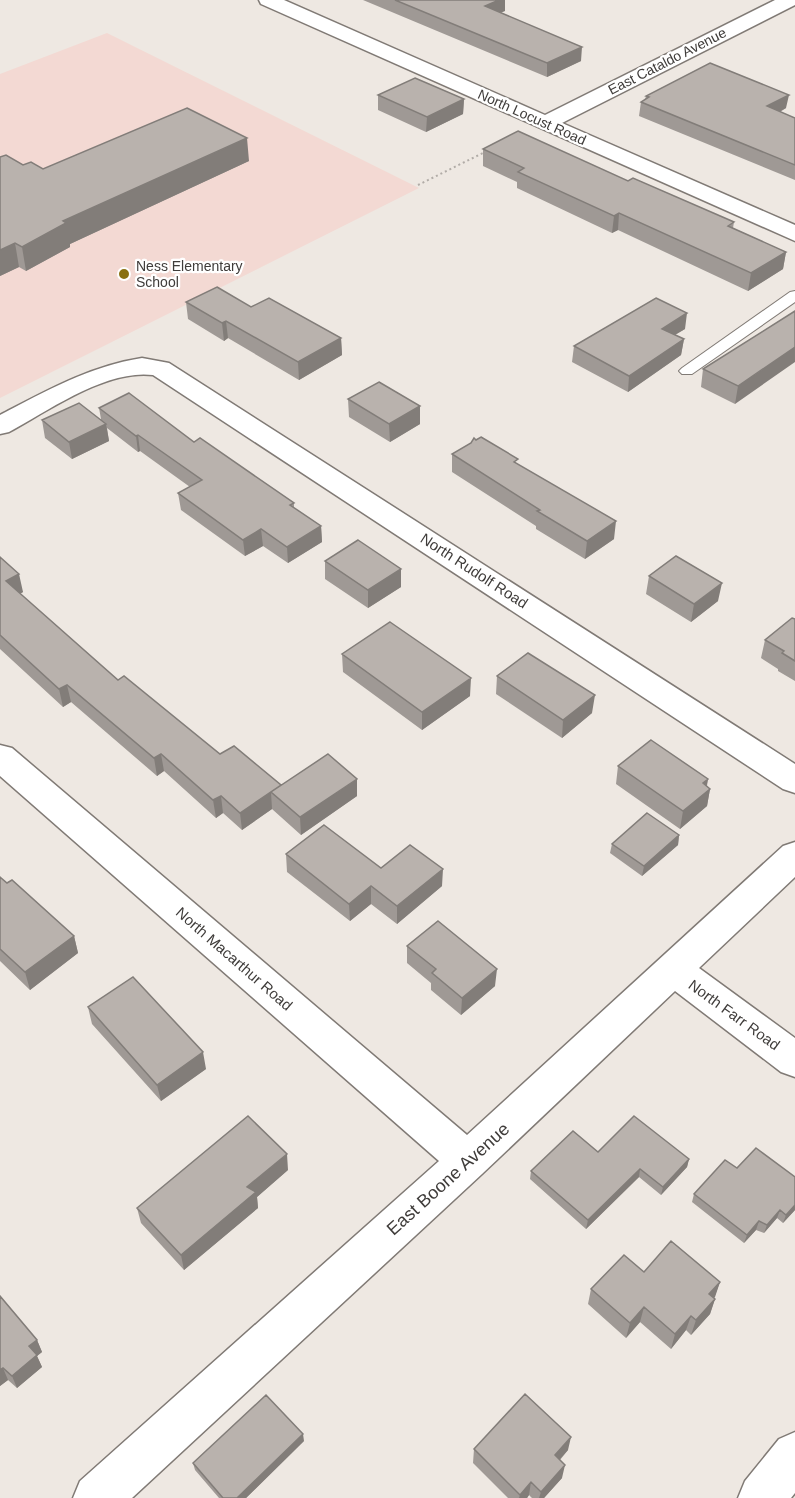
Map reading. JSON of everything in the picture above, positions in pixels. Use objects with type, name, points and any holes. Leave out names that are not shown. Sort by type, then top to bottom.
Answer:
[{"type":"street","name":"North Locust Road","points":[[268,0],[795,234]]},
{"type":"street","name":"East Cataldo Avenue","points":[[545,123],[790,0]]},
{"type":"street","name":"North Rudolf Road","points":[[0,426],[110,370],[131,365],[151,365],[167,371],[795,780]]},
{"type":"street","name":"North Macarthur Road","points":[[0,758],[468,1161]]},
{"type":"street","name":"East Boone Avenue","points":[[97,1498],[468,1161],[795,856]]},
{"type":"street","name":"North Farr Road","points":[[674,970],[795,1060]]},
{"type":"street","points":[[762,1498],[795,1455]]},
{"type":"lane","points":[[687,371],[795,295]]},
{"type":"path","points":[[418,185],[545,123]]},
{"type":"shaded area","name":"Ness Elementary School","points":[[107,33],[419,188],[0,398],[0,74]]},
{"type":"building","points":[[395,0],[499,0],[485,6],[582,47],[547,63]]},
{"type":"building","points":[[710,63],[789,95],[767,106],[795,118],[795,165],[641,102],[649,97],[646,96]]},
{"type":"building","points":[[415,78],[464,99],[427,117],[378,95]]},
{"type":"building","points":[[187,108],[247,138],[63,221],[66,223],[22,247],[15,243],[0,250],[0,157],[6,155],[23,165],[31,162],[43,169]]},
{"type":"building","points":[[518,131],[628,181],[633,178],[734,222],[728,226],[786,252],[751,273],[619,213],[614,216],[518,172],[524,168],[483,149]]},
{"type":"building","points":[[217,287],[251,307],[269,298],[341,338],[298,362],[226,321],[222,323],[186,302]]},
{"type":"building","points":[[656,298],[687,313],[662,329],[684,339],[629,376],[574,346]]},
{"type":"building","points":[[795,311],[795,347],[738,386],[703,369]]},
{"type":"building","points":[[379,382],[420,406],[389,424],[348,399]]},
{"type":"building","points":[[129,393],[194,442],[200,438],[294,503],[290,505],[321,526],[287,547],[261,529],[243,540],[178,493],[202,480],[99,408]]},
{"type":"building","points":[[79,403],[106,424],[69,442],[42,420]]},
{"type":"building","points":[[481,437],[518,459],[514,462],[616,521],[587,541],[537,511],[540,510],[452,454],[471,443],[474,438],[476,440]]},
{"type":"building","points":[[358,540],[401,569],[368,590],[325,561]]},
{"type":"building","points":[[676,556],[722,583],[694,604],[649,576]]},
{"type":"building","points":[[0,557],[19,574],[6,581],[118,680],[124,676],[220,754],[234,746],[281,785],[240,813],[221,796],[213,800],[161,754],[154,758],[67,685],[59,689],[0,635]]},
{"type":"building","points":[[792,618],[795,619],[795,661],[782,653],[784,651],[765,640]]},
{"type":"building","points":[[390,622],[471,678],[422,712],[342,654]]},
{"type":"building","points":[[528,653],[595,695],[563,720],[497,676]]},
{"type":"building","points":[[651,740],[708,779],[703,783],[710,789],[683,811],[618,766]]},
{"type":"building","points":[[328,754],[357,779],[300,817],[271,792]]},
{"type":"building","points":[[647,813],[679,835],[644,866],[612,844]]},
{"type":"building","points":[[324,825],[381,868],[410,845],[443,869],[397,906],[371,886],[349,904],[286,854]]},
{"type":"building","points":[[0,877],[7,883],[12,880],[74,936],[25,972],[0,949]]},
{"type":"building","points":[[438,921],[497,969],[462,998],[432,973],[436,969],[407,946]]},
{"type":"building","points":[[133,977],[203,1052],[157,1085],[88,1007]]},
{"type":"building","points":[[248,1116],[287,1154],[247,1187],[256,1192],[181,1255],[137,1208]]},
{"type":"building","points":[[634,1116],[689,1159],[663,1187],[640,1169],[588,1220],[531,1171],[573,1131],[598,1152]]},
{"type":"building","points":[[756,1148],[795,1177],[795,1205],[786,1215],[780,1210],[767,1225],[759,1221],[747,1235],[694,1194],[725,1160],[737,1168]]},
{"type":"building","points":[[671,1241],[720,1282],[709,1294],[715,1299],[696,1320],[691,1316],[675,1334],[644,1307],[630,1323],[591,1289],[624,1255],[644,1272]]},
{"type":"building","points":[[0,1296],[37,1340],[29,1346],[37,1355],[12,1376],[3,1368],[0,1370]]},
{"type":"building","points":[[525,1394],[571,1437],[555,1455],[565,1465],[541,1492],[531,1482],[520,1495],[474,1449]]},
{"type":"building","points":[[266,1395],[303,1434],[237,1498],[223,1498],[193,1463]]},
{"type":"place","name":"Ness Elementary School","points":[[124,274]]}]
